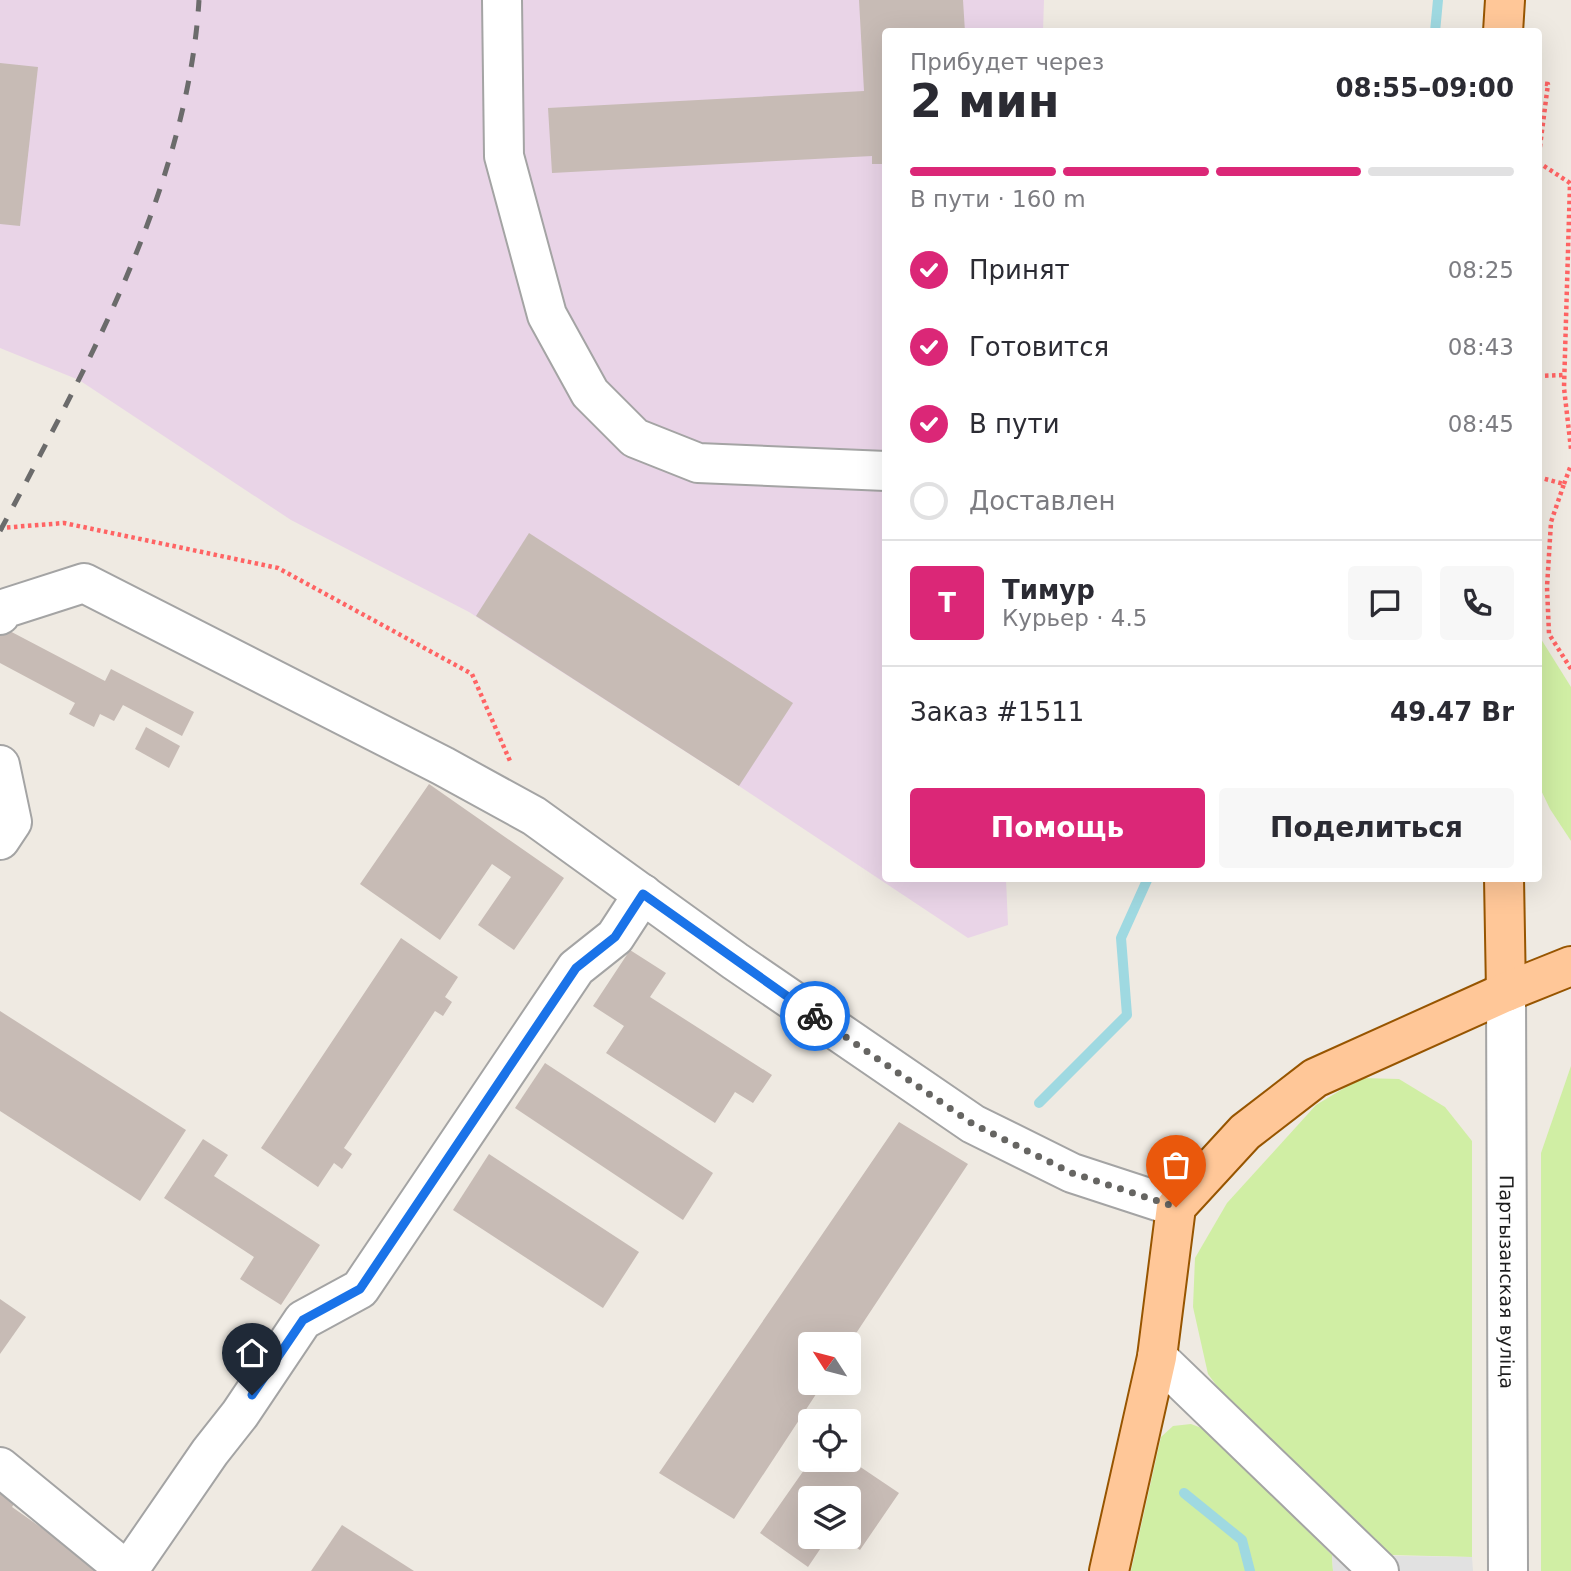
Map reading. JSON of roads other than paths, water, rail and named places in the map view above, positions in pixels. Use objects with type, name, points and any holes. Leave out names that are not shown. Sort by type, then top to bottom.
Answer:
[{"type":"main road","points":[[1503,28],[1505,0]]},
{"type":"main road","points":[[1504,882],[1506,992]]},
{"type":"main road","points":[[1109,1571],[1157,1357],[1176,1207],[1245,1132],[1315,1078],[1506,992],[1571,966]]},
{"type":"street","points":[[502,0],[504,156],[547,315],[590,393],[635,438],[698,464],[882,471]]},
{"type":"street","points":[[0,615],[3,609],[85,583],[443,766],[534,816],[735,961],[973,1124],[1072,1173],[1176,1207]]},
{"type":"street","points":[[0,765],[12,822],[0,840]]},
{"type":"street","points":[[0,1467],[127,1571],[210,1452],[240,1414],[303,1320],[360,1289],[576,968],[615,937],[643,894]]},
{"type":"street","name":"Партызанская вуліца","points":[[1506,992],[1508,1571]]},
{"type":"street","points":[[1157,1357],[1380,1571]]},
{"type":"waterway","points":[[1435,28],[1438,0]]},
{"type":"waterway","points":[[1039,1103],[1127,1015],[1121,938],[1146,882]]},
{"type":"waterway","points":[[1184,1493],[1242,1540],[1250,1571]]},
{"type":"railway","points":[[0,531],[103,330],[148,223],[182,112],[193,56],[199,0]]}]
